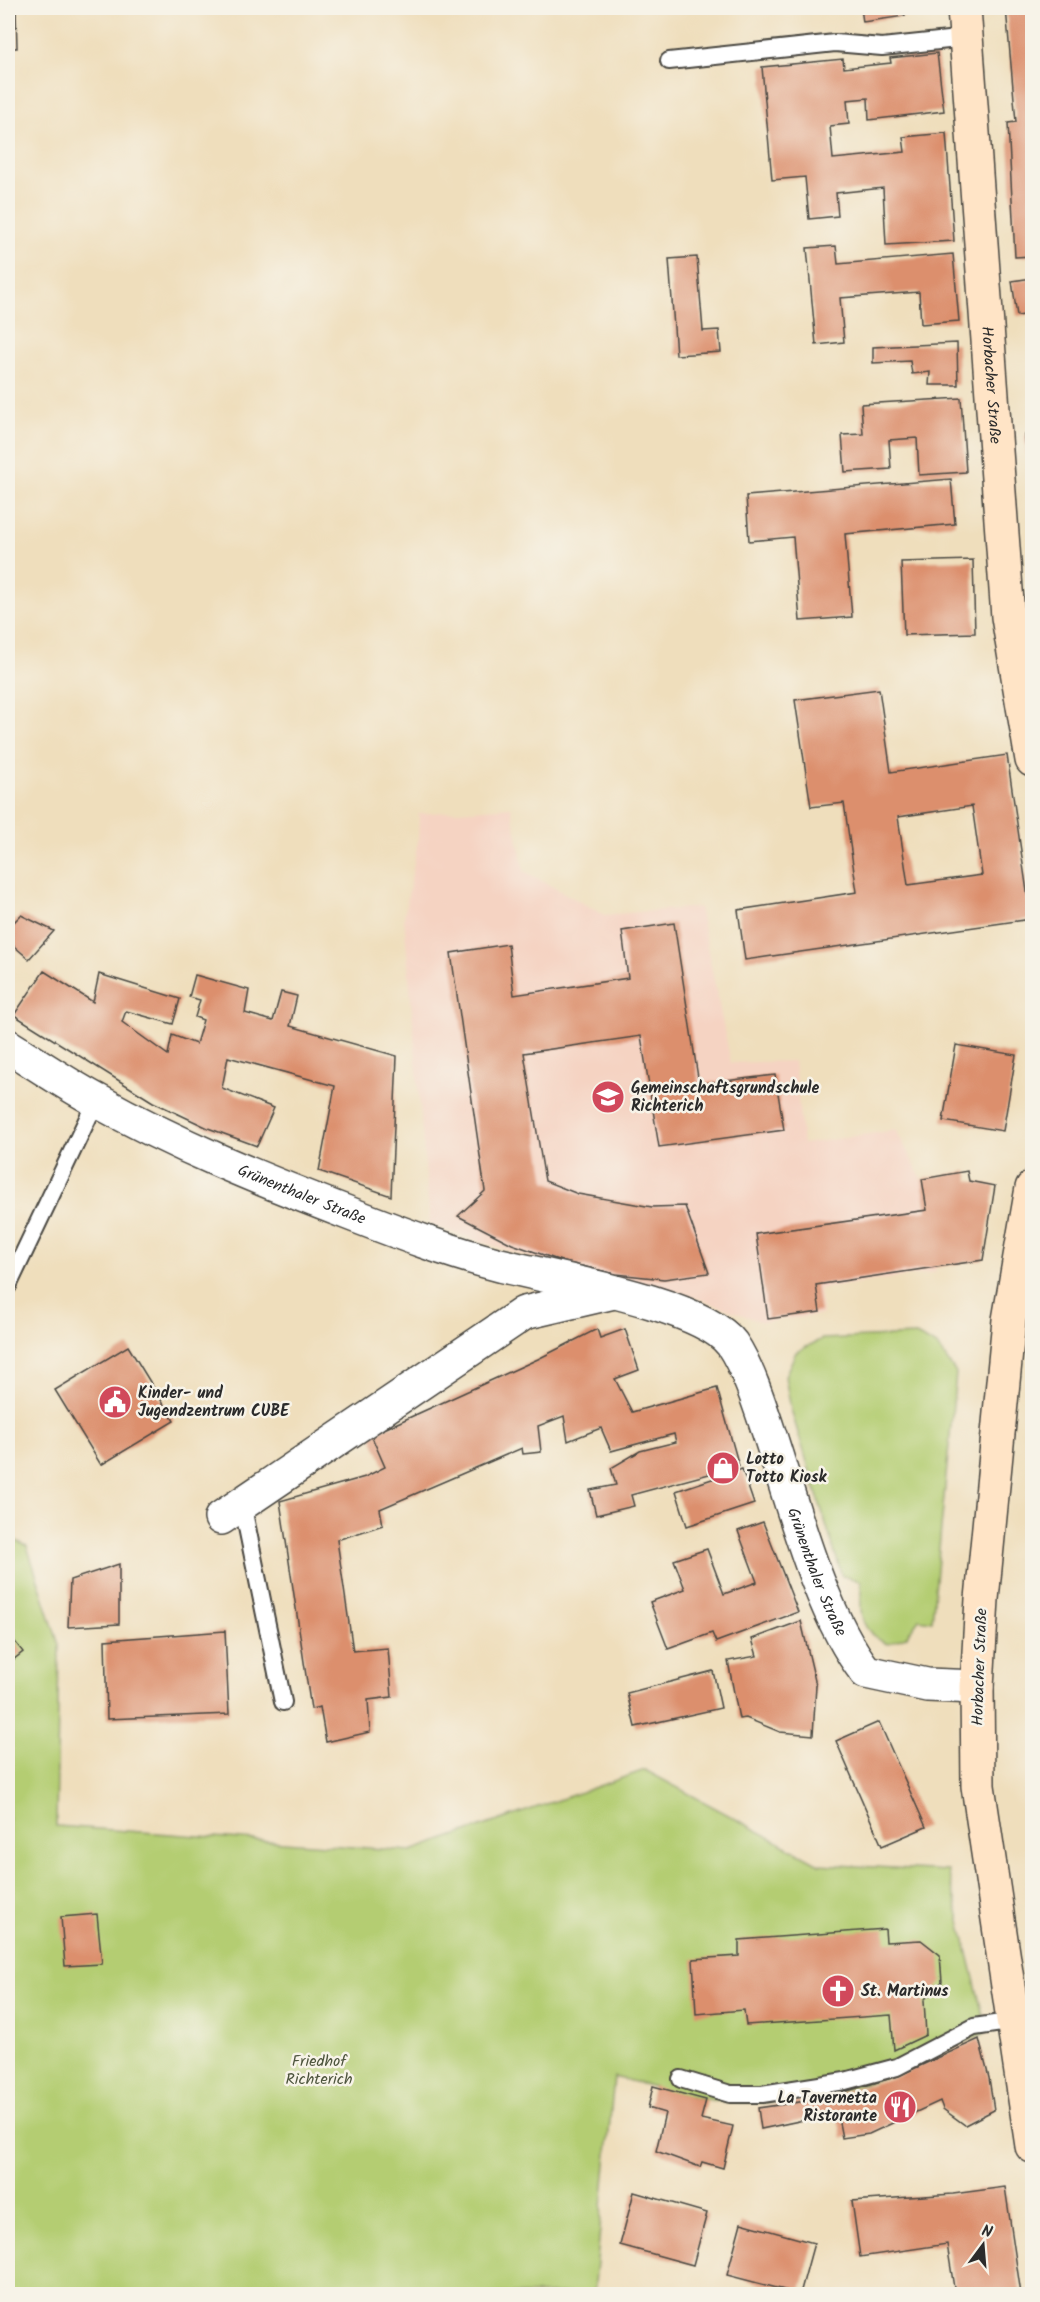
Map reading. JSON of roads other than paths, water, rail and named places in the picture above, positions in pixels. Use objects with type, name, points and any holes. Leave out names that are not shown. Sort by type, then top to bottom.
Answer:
[{"type":"main road","name":"Horbacher Straße","points":[[966,23],[1008,617],[1032,760]]},
{"type":"main road","name":"Horbacher Straße","points":[[1032,1188],[1023,1305],[994,1476],[977,1687],[978,1786],[987,1860],[1015,2021],[1032,2146]]},
{"type":"street","name":"Grünenthaler Straße","points":[[8,1046],[96,1101],[191,1148],[378,1225],[497,1264],[618,1291],[698,1319],[731,1342],[757,1400],[820,1585],[848,1649],[866,1672],[927,1685],[977,1687]]},
{"type":"street","points":[[231,1510],[524,1313],[618,1291]]},
{"type":"lane","points":[[669,61],[835,43],[882,47],[966,23]]},
{"type":"lane","points":[[8,1286],[96,1101]]},
{"type":"lane","points":[[231,1510],[284,1702]]},
{"type":"lane","points":[[681,2079],[730,2094],[762,2094],[845,2080],[897,2067],[974,2027],[1015,2021]]},
{"type":"place","name":"Gemeinschaftsgrundschule Richterich","points":[[608,1097]]},
{"type":"place","name":"Kinder- und Jugendzentrum CUBE","points":[[115,1402]]},
{"type":"place","name":"Lotto Totto Kiosk","points":[[723,1468]]},
{"type":"place","name":"St. Martinus","points":[[838,1991]]},
{"type":"place","name":"La Tavernetta Ristorante","points":[[900,2107]]},
{"type":"park label","name":"Friedhof Richterich","points":[[319,2070]]}]
